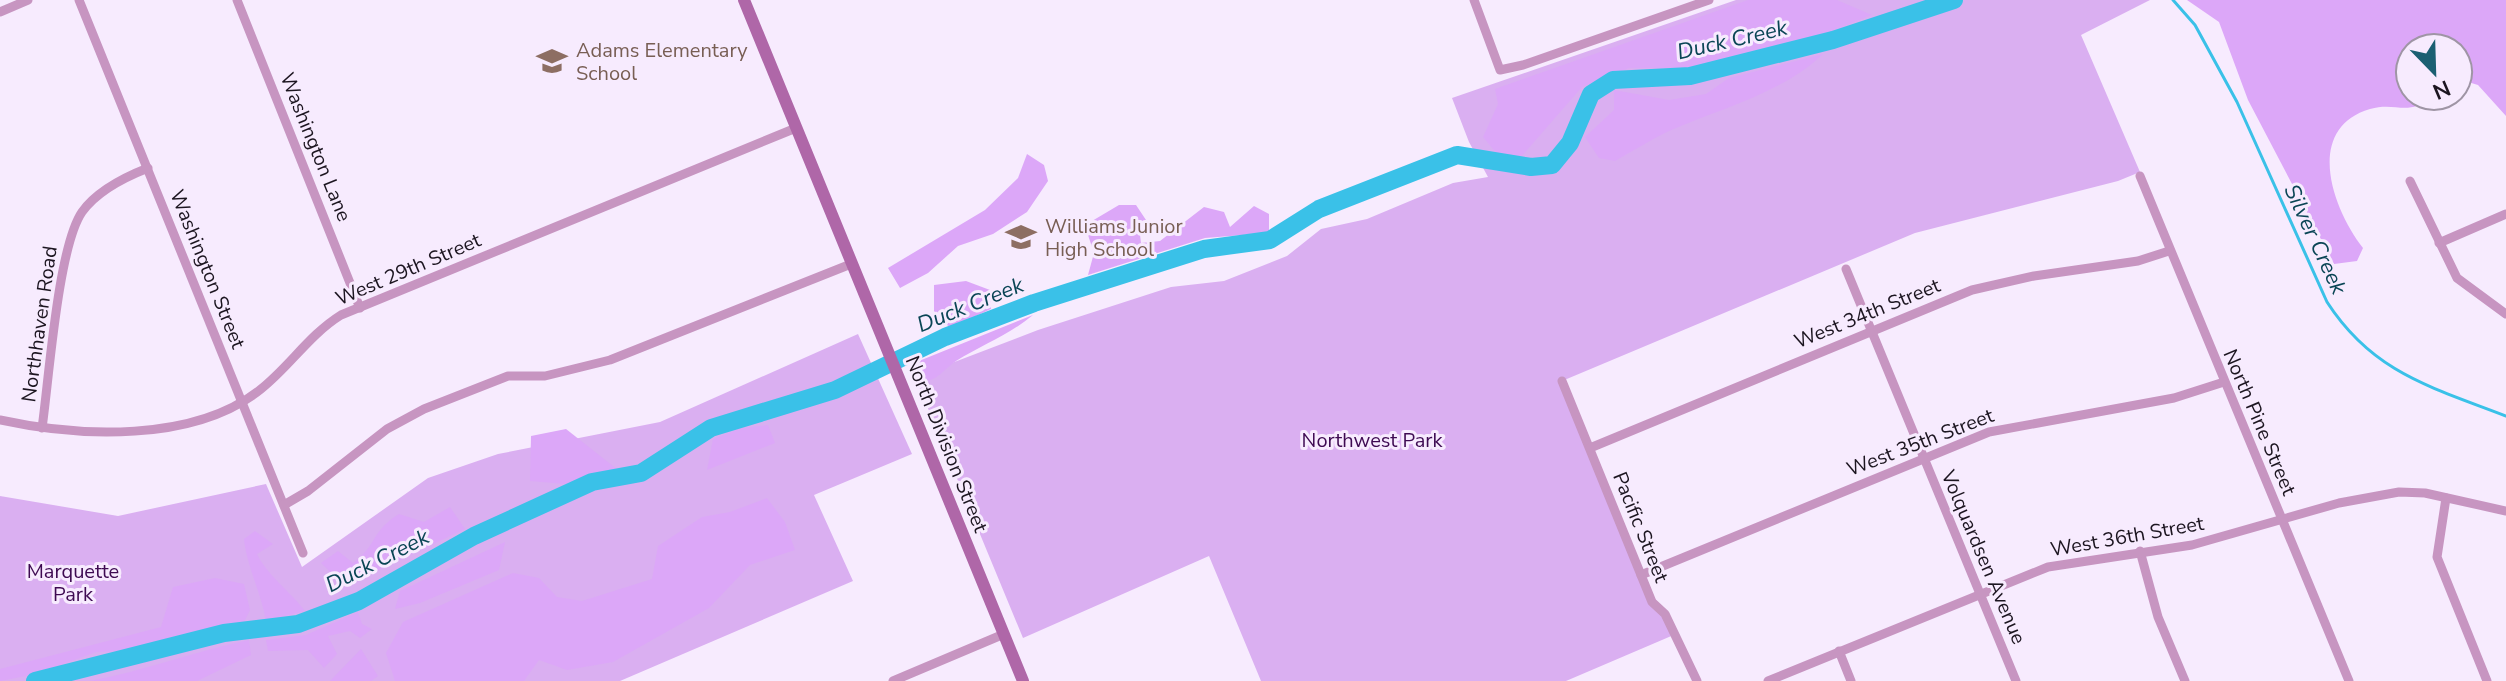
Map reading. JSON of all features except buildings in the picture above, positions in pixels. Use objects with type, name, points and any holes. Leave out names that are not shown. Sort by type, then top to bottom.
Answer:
[{"type":"main road","name":"North Division Street","points":[[744,0],[1023,681]]},
{"type":"street","points":[[0,12],[28,0]]},
{"type":"street","name":"Washington Street","points":[[79,0],[303,553]]},
{"type":"street","name":"Washington Lane","points":[[237,0],[360,308]]},
{"type":"street","points":[[1474,0],[1500,70],[1523,65],[1709,0]]},
{"type":"street","name":"West 29th Street","points":[[0,420],[100,434],[194,420],[260,390],[323,326],[360,308],[796,128]]},
{"type":"street","name":"Northhaven Road","points":[[42,428],[72,231],[91,201],[127,176],[148,168]]},
{"type":"street","name":"North Pine Street","points":[[2140,176],[2349,681]]},
{"type":"street","points":[[2410,181],[2457,278],[2506,314]]},
{"type":"street","points":[[2439,243],[2506,214]]},
{"type":"street","name":"West 34th Street","points":[[1590,448],[1871,329],[1972,290],[2034,276],[2138,261],[2169,251]]},
{"type":"street","points":[[284,505],[308,491],[387,429],[424,409],[508,376],[524,373],[545,376],[610,360],[851,264]]},
{"type":"street","name":"Volquardsen Avenue","points":[[1846,269],[2016,681]]},
{"type":"street","name":"Pacific Street","points":[[1562,381],[1652,602],[1665,614],[1697,681]]},
{"type":"street","name":"West 35th Street","points":[[1641,575],[1923,458],[2015,425],[2174,398],[2224,382]]},
{"type":"street","name":"West 36th Street","points":[[1768,681],[2048,567],[2192,545],[2339,503],[2399,492],[2506,511]]},
{"type":"street","points":[[2446,498],[2437,557],[2487,681]]},
{"type":"street","points":[[2140,551],[2158,617],[2185,681]]},
{"type":"street","points":[[893,681],[1004,634]]},
{"type":"street","points":[[1839,651],[1851,681]]},
{"type":"green space","name":"Northwest Park","points":[[1736,0],[2150,0],[2081,35],[2140,172],[2118,181],[1915,233],[1562,381],[1641,575],[1676,634],[1566,681],[1261,681],[1209,556],[1023,638],[915,377],[1038,330],[1171,287],[1224,281],[1287,256],[1321,229],[1367,219],[1453,183],[1488,177],[1469,142],[1452,98]]},
{"type":"green space","name":"Marquette Park","points":[[858,334],[912,454],[814,495],[853,581],[620,681],[0,681],[0,496],[118,516],[266,484],[302,567],[428,478],[498,454],[660,422]]},
{"type":"shaded area","points":[[1748,0],[1837,0],[1872,15],[1819,36],[1697,68],[1629,68],[1582,87],[1521,157],[1498,155],[1483,137],[1498,104],[1495,89]]},
{"type":"shaded area","points":[[2187,0],[2506,0],[2506,116],[2474,84],[2474,32],[2394,32],[2394,108],[2370,109],[2349,119],[2336,134],[2330,152],[2334,193],[2363,248],[2357,261],[2334,264],[2248,100],[2219,22]]},
{"type":"shaded area","points":[[1823,54],[1807,68],[1770,90],[1669,131],[1615,161],[1599,158],[1585,137],[1614,110],[1614,90],[1669,100],[1706,94],[1729,78]]},
{"type":"shaded area","points":[[1027,154],[1044,165],[1048,181],[1027,212],[993,234],[958,246],[928,273],[900,288],[888,268],[985,210],[1018,178]]},
{"type":"shaded area","points":[[1119,205],[1136,205],[1146,220],[1140,235],[1141,243],[1160,241],[1204,207],[1224,212],[1230,227],[1254,206],[1269,214],[1269,233],[1205,238],[1088,275],[1094,253],[1088,235],[1092,221]]},
{"type":"shaded area","points":[[966,281],[990,290],[991,309],[950,328],[934,311],[934,285]]},
{"type":"shaded area","points":[[1033,315],[956,361],[937,377],[920,383],[914,363]]},
{"type":"shaded area","points":[[768,425],[775,443],[707,470],[713,439],[741,428]]},
{"type":"shaded area","points":[[566,429],[618,470],[566,484],[530,481],[531,436]]},
{"type":"shaded area","points":[[767,498],[785,522],[795,550],[750,565],[709,608],[613,662],[567,670],[539,660],[524,681],[395,681],[386,653],[403,622],[513,573],[539,578],[557,597],[582,601],[652,579],[658,546],[702,517],[730,512]]},
{"type":"shaded area","points":[[450,507],[465,529],[345,586],[321,563],[338,551],[353,563],[367,550],[383,527],[399,514],[424,522]]},
{"type":"shaded area","points":[[255,531],[273,544],[257,554],[261,562],[305,611],[266,621],[244,539]]},
{"type":"shaded area","points":[[505,542],[499,570],[420,603],[395,609],[400,591]]},
{"type":"shaded area","points":[[215,578],[244,584],[250,610],[244,622],[170,637],[133,651],[96,652],[36,674],[0,681],[0,669],[161,627],[173,587]]},
{"type":"shaded area","points":[[358,612],[362,624],[372,629],[360,638],[350,631],[328,636],[337,654],[324,668],[308,650],[268,651],[266,640],[306,635]]},
{"type":"shaded area","points":[[249,640],[251,655],[197,681],[90,681],[130,672]]},
{"type":"shaded area","points":[[361,649],[378,676],[371,681],[330,681]]},
{"type":"waterway","name":"Duck Creek","points":[[35,681],[224,633],[298,624],[359,601],[474,536],[592,482],[641,473],[711,428],[835,390],[945,337],[1034,303],[1204,249],[1270,240],[1319,209],[1457,155],[1531,167],[1552,165],[1570,143],[1591,94],[1613,80],[1690,76],[1833,40],[1954,0]]},
{"type":"waterway","name":"Silver Creek","points":[[2173,0],[2195,25],[2237,102],[2327,302],[2345,326],[2364,346],[2406,375],[2506,416]]},
{"type":"place","name":"Adams Elementary School","points":[[552,61]]},
{"type":"place","name":"Williams Junior High School","points":[[1021,237]]}]
